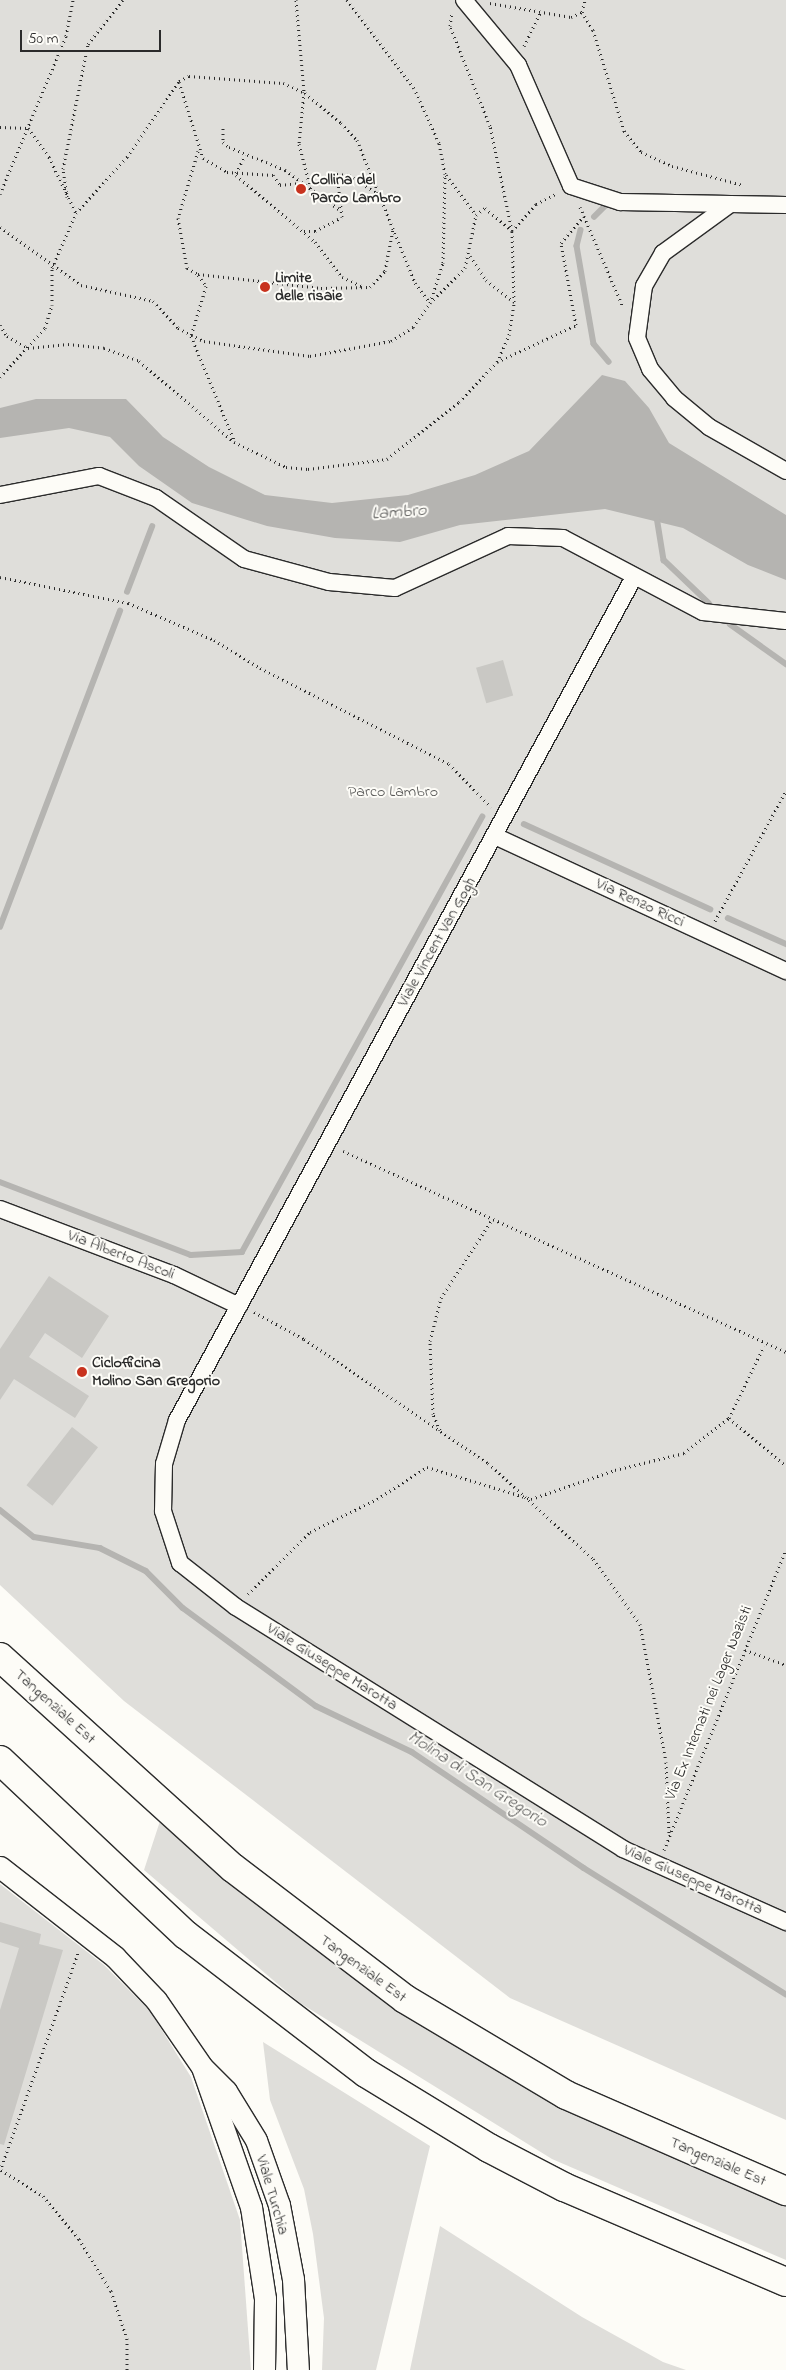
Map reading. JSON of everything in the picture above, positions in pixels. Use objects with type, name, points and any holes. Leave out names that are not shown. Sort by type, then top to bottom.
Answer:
[{"type":"highway","name":"Tangenziale Est","points":[[0,1657],[233,1868],[405,1999],[566,2095],[786,2191]]},
{"type":"highway","points":[[0,1760],[186,1935],[366,2073],[489,2148],[564,2187],[786,2282]]},
{"type":"street","points":[[459,4],[518,65],[571,186],[620,202],[729,204],[768,202],[786,205]]},
{"type":"street","points":[[729,204],[664,253],[644,286],[637,338],[650,369],[674,398],[709,427],[786,471]]},
{"type":"street","points":[[0,495],[99,476],[156,498],[244,559],[329,582],[395,588],[508,536],[563,538],[703,612],[786,620]]},
{"type":"street","name":"Viale Vincent Van Gogh","points":[[239,1306],[634,577]]},
{"type":"street","name":"Via Renzo Ricci","points":[[495,836],[786,971]]},
{"type":"street","name":"Via Alberto Ascoli","points":[[0,1209],[174,1275],[239,1306]]},
{"type":"street","name":"Viale Giuseppe Marotta","points":[[239,1306],[176,1420],[164,1464],[163,1511],[180,1563],[236,1607],[657,1867],[786,1922]]},
{"type":"street","name":"Viale Turchia","points":[[0,1867],[115,1957],[156,2000],[202,2068],[226,2091],[256,2140],[279,2205],[293,2279],[298,2370]]},
{"type":"street","name":"Viale Turchia","points":[[202,2068],[251,2207],[265,2299],[264,2370]]},
{"type":"path","points":[[0,194],[73,16],[73,0]]},
{"type":"path","points":[[67,197],[63,169],[88,44],[123,0]]},
{"type":"path","points":[[296,0],[304,92],[299,144],[311,190]]},
{"type":"path","points":[[348,0],[414,88],[439,142],[445,174],[444,263],[430,303]]},
{"type":"path","points":[[584,0],[582,12],[593,30],[624,131],[641,152],[704,177],[750,187],[768,202]]},
{"type":"path","points":[[484,2],[571,17],[582,12]]},
{"type":"path","points":[[0,324],[7,336],[28,348],[68,344],[104,348],[139,361],[234,442],[286,467],[308,469],[387,459],[459,402],[496,362],[509,335],[514,302],[512,231],[490,126],[450,26],[459,4]]},
{"type":"path","points":[[518,65],[540,13]]},
{"type":"path","points":[[0,377],[46,328],[52,305],[52,268],[76,214],[127,157],[179,81],[189,76],[234,77],[283,83],[304,92],[357,140],[415,284],[430,303]]},
{"type":"path","points":[[179,81],[198,151],[178,218],[187,268],[198,274],[321,288],[370,287],[386,271],[393,226]]},
{"type":"path","points":[[0,127],[28,128]]},
{"type":"path","points":[[28,128],[49,157],[76,214]]},
{"type":"path","points":[[223,128],[223,142],[245,155],[285,170],[298,183],[340,210]]},
{"type":"path","points":[[198,151],[219,169],[236,174],[273,175],[280,185],[298,183]]},
{"type":"path","points":[[236,174],[245,155]]},
{"type":"path","points":[[236,174],[304,231],[342,277],[363,288]]},
{"type":"path","points":[[304,231],[315,231],[338,221],[340,210],[337,174],[349,175],[381,196]]},
{"type":"path","points":[[445,174],[476,215]]},
{"type":"path","points":[[512,231],[536,204],[571,186],[637,338]]},
{"type":"path","points":[[191,336],[251,351],[310,356],[340,354],[391,342],[413,326],[430,303],[465,268],[476,215],[485,208],[512,231]]},
{"type":"path","points":[[496,362],[576,325],[561,243],[584,216]]},
{"type":"path","points":[[0,227],[52,268],[81,285],[153,301],[191,336],[234,442]]},
{"type":"path","points":[[315,231],[315,242]]},
{"type":"path","points":[[469,256],[486,280],[514,302]]},
{"type":"path","points":[[191,336],[206,286],[198,274]]},
{"type":"path","points":[[0,577],[128,603],[214,640],[260,668],[449,764],[504,820]]},
{"type":"path","points":[[708,935],[786,791]]},
{"type":"path","points":[[327,1143],[491,1221],[764,1346],[786,1352]]},
{"type":"path","points":[[441,1431],[433,1414],[430,1342],[441,1298],[491,1221]]},
{"type":"path","points":[[239,1306],[304,1339],[441,1431],[531,1499],[593,1559],[640,1624],[666,1762],[669,1834]]},
{"type":"path","points":[[236,1607],[310,1532],[378,1499],[427,1467],[531,1499],[615,1470],[684,1453],[729,1418],[764,1346]]},
{"type":"path","points":[[729,1418],[786,1466]]},
{"type":"path","name":"Via Ex Internati nei Lager Nazisti","points":[[657,1867],[786,1550]]},
{"type":"path","points":[[744,1650],[786,1665]]},
{"type":"path","points":[[84,1934],[1,2170],[43,2196],[80,2239],[111,2290],[127,2339],[126,2370]]},
{"type":"green space","name":"Parco Lambro","points":[[0,0],[786,0],[786,2120],[510,1998],[124,1701],[0,1585]]},
{"type":"green space","points":[[161,1818],[331,1961],[487,2062],[786,2203],[786,2260],[552,2159],[300,2003],[144,1870]]},
{"type":"green space","points":[[0,1884],[104,1965],[150,2011],[191,2077],[240,2220],[251,2370],[0,2370]]},
{"type":"green space","points":[[263,2042],[430,2146],[376,2370],[322,2370],[324,2318],[313,2234],[304,2189],[270,2100]]},
{"type":"green space","points":[[440,2226],[582,2317],[663,2362],[686,2370],[410,2370]]},
{"type":"water","name":"Lambro","points":[[602,375],[625,381],[649,408],[669,443],[786,515],[786,580],[748,565],[683,528],[605,509],[460,525],[400,542],[335,538],[267,526],[192,503],[139,466],[110,437],[69,428],[0,438],[0,408],[36,399],[126,399],[163,437],[209,467],[265,495],[332,503],[408,495],[475,475],[529,451]]},
{"type":"building","points":[[503,660],[513,696],[486,703],[476,668]]},
{"type":"building","points":[[49,1276],[109,1316],[82,1358],[45,1333],[29,1357],[89,1396],[75,1418],[14,1379],[0,1400],[0,1349]]},
{"type":"building","points":[[72,1427],[98,1447],[52,1506],[26,1485]]},
{"type":"building","points":[[0,1922],[41,1934],[39,1944],[63,1950],[4,2145],[0,2144],[0,2010],[19,1948],[0,1942]]},
{"type":"waterway","points":[[594,217],[607,204]]},
{"type":"waterway","points":[[581,230],[577,246],[594,344],[609,362]]},
{"type":"waterway","points":[[657,517],[664,560],[709,603]]},
{"type":"waterway","points":[[127,592],[152,527]]},
{"type":"waterway","points":[[0,927],[120,611]]},
{"type":"waterway","points":[[730,624],[786,664]]},
{"type":"waterway","points":[[0,1182],[191,1255],[242,1252],[482,817]]},
{"type":"waterway","points":[[524,824],[710,909]]},
{"type":"waterway","points":[[728,918],[786,944]]},
{"type":"waterway","name":"Molina di San Gregorio","points":[[0,1510],[34,1537],[100,1548],[146,1571],[183,1608],[316,1706],[412,1752],[584,1868],[786,1994]]},
{"type":"place","name":"Collina del Parco Lambro","points":[[301,189]]},
{"type":"place","name":"Limite delle risaie","points":[[265,287]]},
{"type":"place","name":"Ciclofficina Molino San Gregorio","points":[[82,1372]]}]
